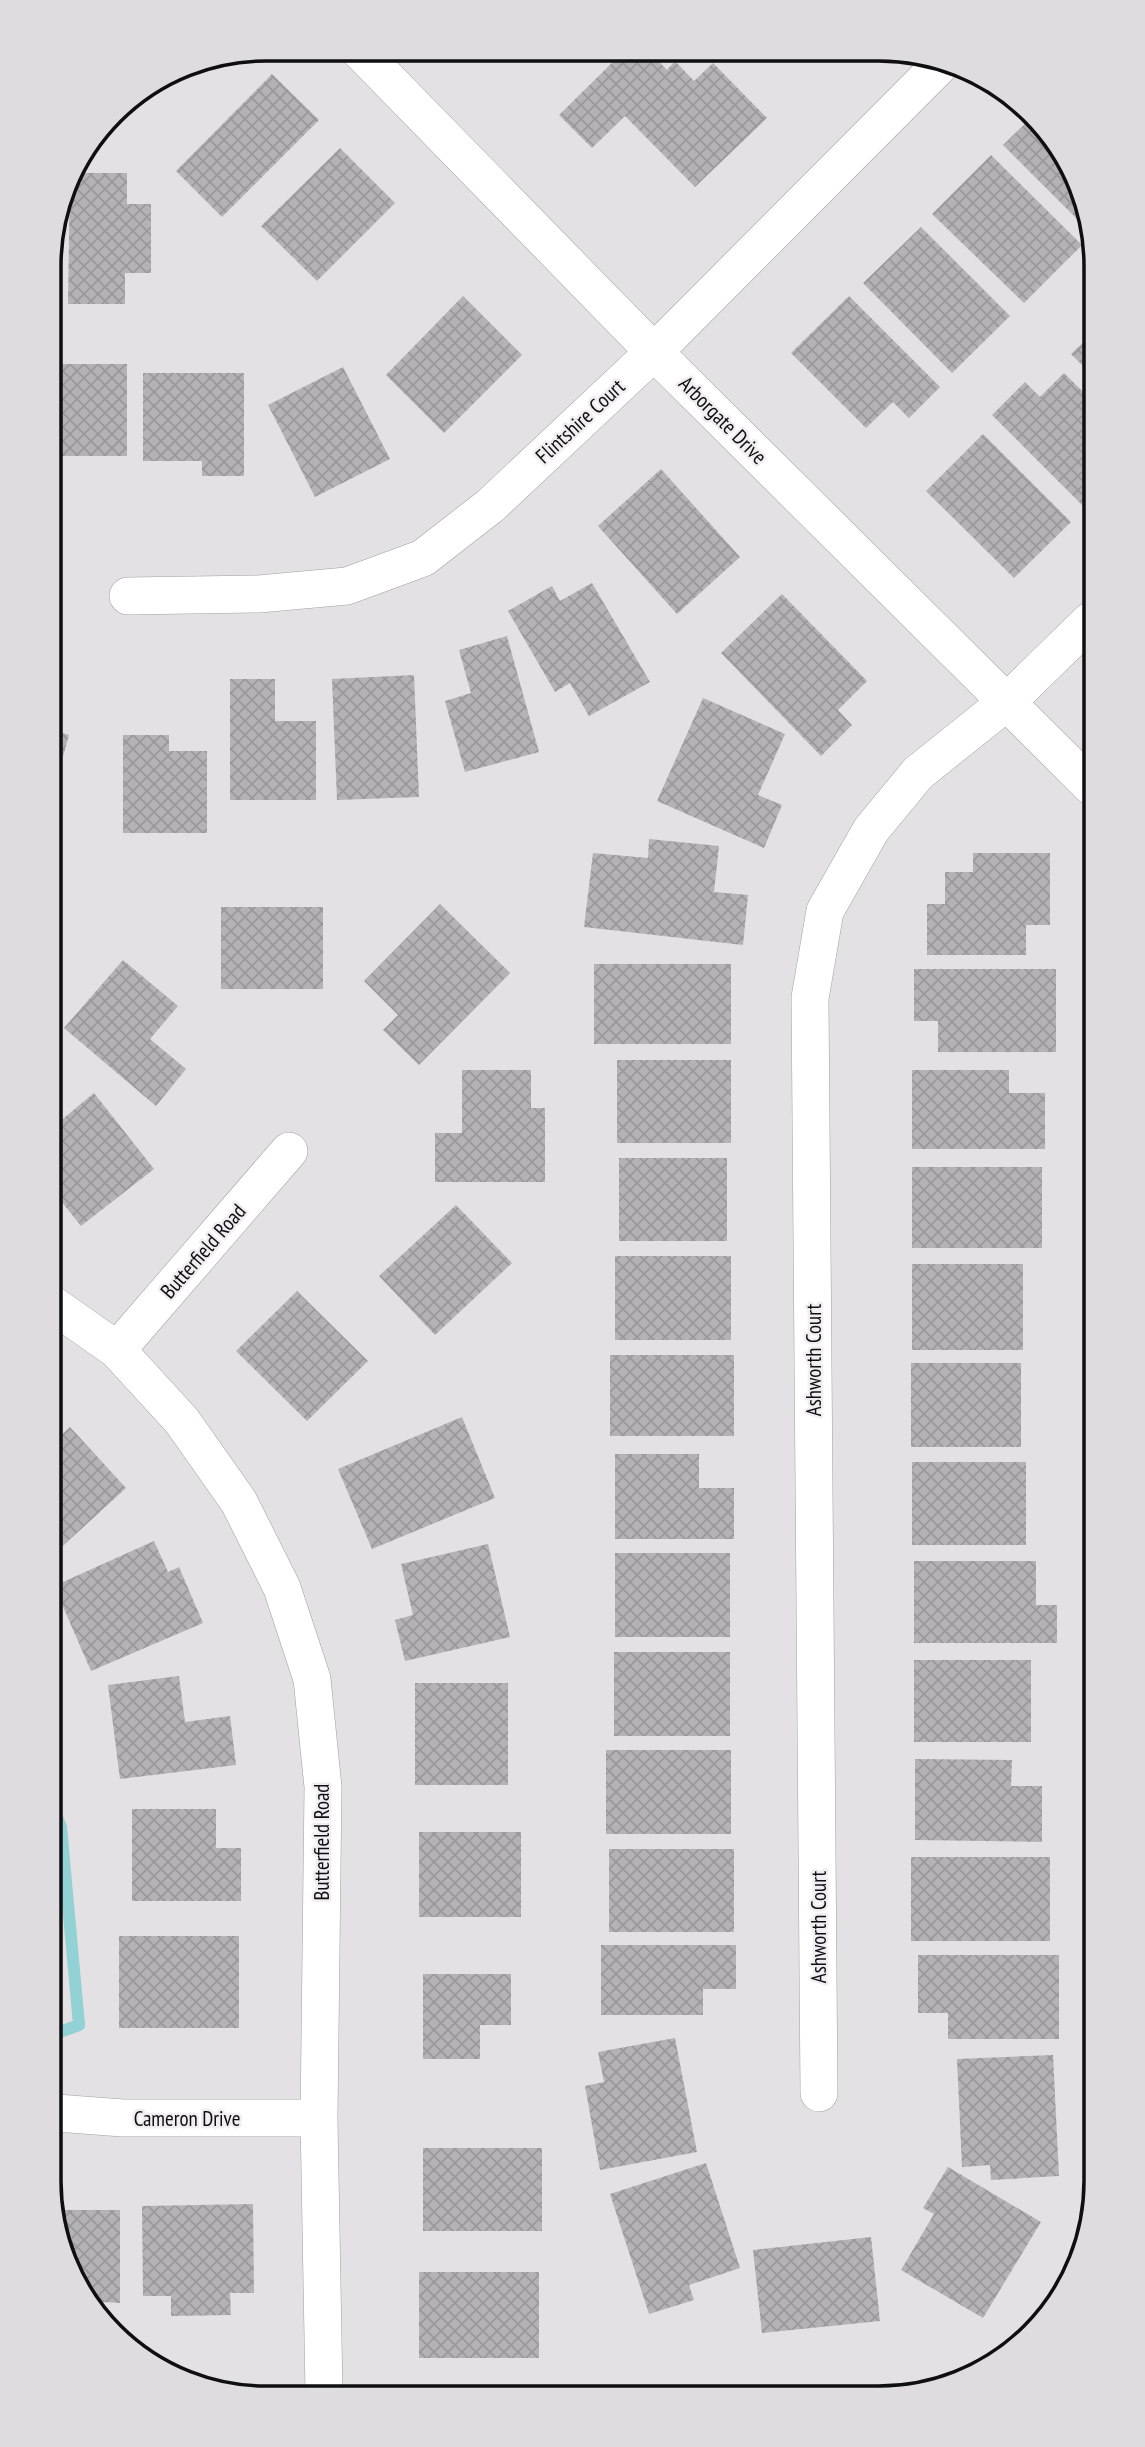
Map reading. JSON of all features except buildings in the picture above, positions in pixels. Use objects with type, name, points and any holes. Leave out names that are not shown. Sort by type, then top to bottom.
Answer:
[{"type":"street","name":"Arborgate Drive","points":[[370,61],[654,352],[1084,779]]},
{"type":"street","name":"Flintshire Court","points":[[128,596],[259,594],[347,586],[423,558],[490,506],[654,352],[936,69]]},
{"type":"street","name":"Ashworth Court","points":[[819,2093],[810,998],[825,911],[871,831],[918,773],[1008,701],[1084,627]]},
{"type":"street","name":"Butterfield Road","points":[[117,1350],[289,1152]]},
{"type":"street","name":"Butterfield Road","points":[[61,1312],[117,1350],[182,1421],[239,1502],[282,1588],[312,1679],[323,1787],[319,2118],[324,2386]]},
{"type":"street","name":"Cameron Drive","points":[[61,2113],[123,2118],[319,2118]]},
{"type":"waterway","points":[[61,1829],[79,2025],[61,2032]]}]
